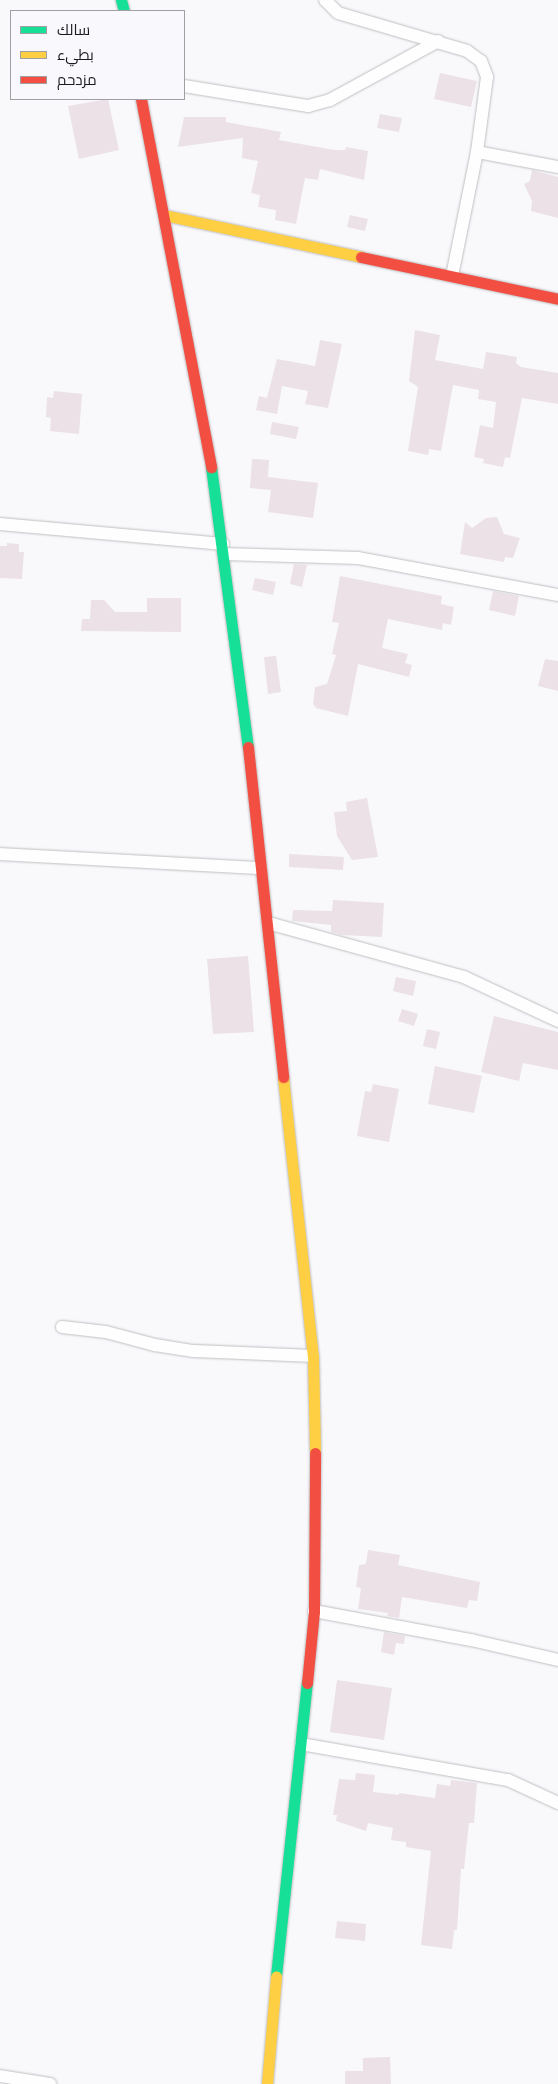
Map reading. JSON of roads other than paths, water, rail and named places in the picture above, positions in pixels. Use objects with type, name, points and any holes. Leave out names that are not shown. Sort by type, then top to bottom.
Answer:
[{"type":"street","points":[[325,0],[338,13],[438,41],[467,51],[481,61],[487,77],[477,152],[452,276]]},
{"type":"street","points":[[185,86],[308,106],[330,100],[438,41]]},
{"type":"street","points":[[141,100],[206,438],[224,549],[262,868],[313,1356],[318,1519],[314,1611],[270,2033],[267,2084]]},
{"type":"street","points":[[477,152],[558,167]]},
{"type":"street","points":[[164,216],[558,299]]},
{"type":"street","points":[[0,524],[224,549],[358,558],[558,595]]},
{"type":"street","points":[[0,854],[262,868]]},
{"type":"street","points":[[268,923],[464,977],[558,1021]]},
{"type":"street","points":[[62,1327],[106,1332],[155,1345],[194,1351],[313,1356]]},
{"type":"street","points":[[314,1611],[471,1640],[558,1660]]},
{"type":"street","points":[[301,1744],[508,1780],[558,1803]]},
{"type":"street","points":[[0,2076],[50,2084]]}]
